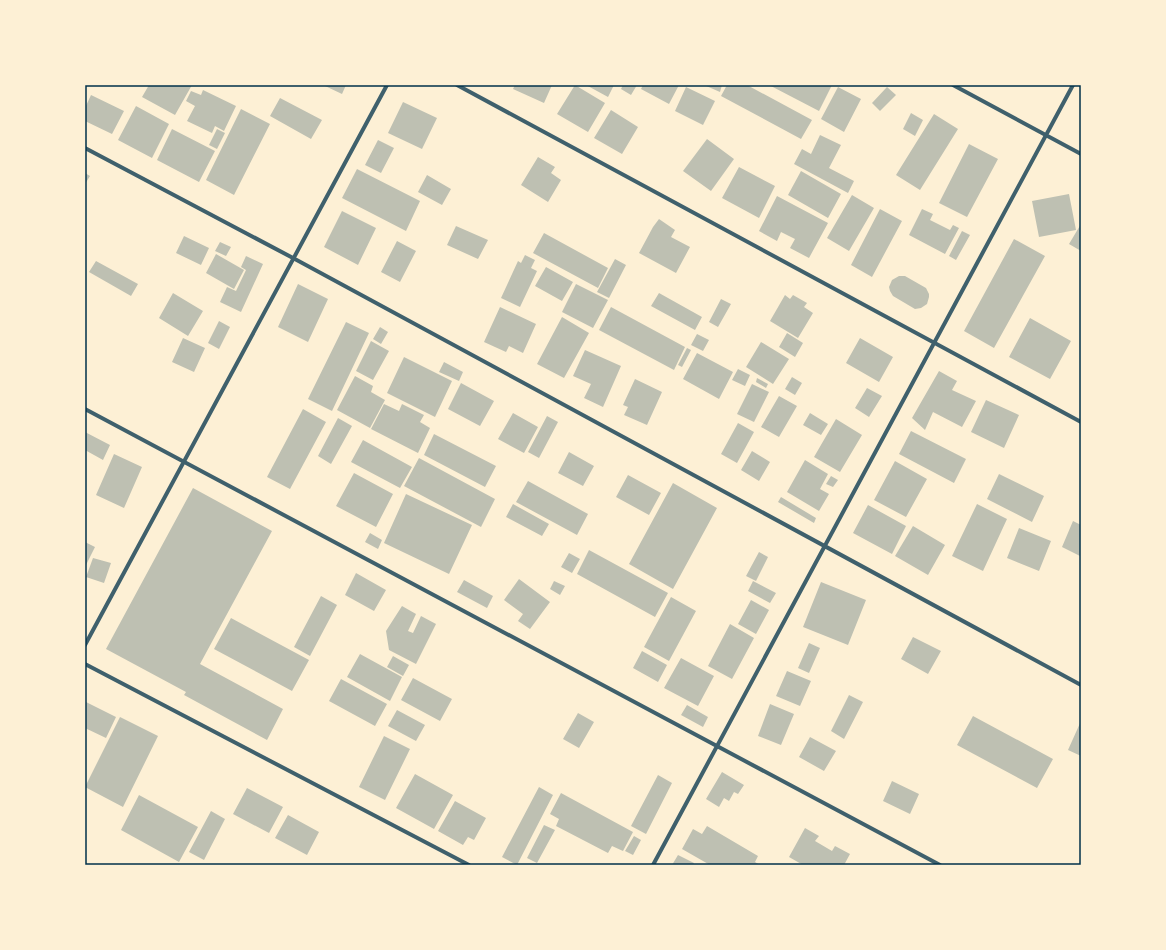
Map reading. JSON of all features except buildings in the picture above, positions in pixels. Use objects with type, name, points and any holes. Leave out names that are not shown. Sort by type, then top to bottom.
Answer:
[{"type":"street","points":[[85,645],[387,85]]},
{"type":"street","points":[[457,85],[1081,422]]},
{"type":"street","points":[[953,85],[1081,154]]},
{"type":"street","points":[[653,865],[1073,85]]},
{"type":"street","points":[[85,148],[293,258],[1081,685]]},
{"type":"street","points":[[85,409],[940,865]]},
{"type":"street","points":[[85,664],[469,865]]}]
